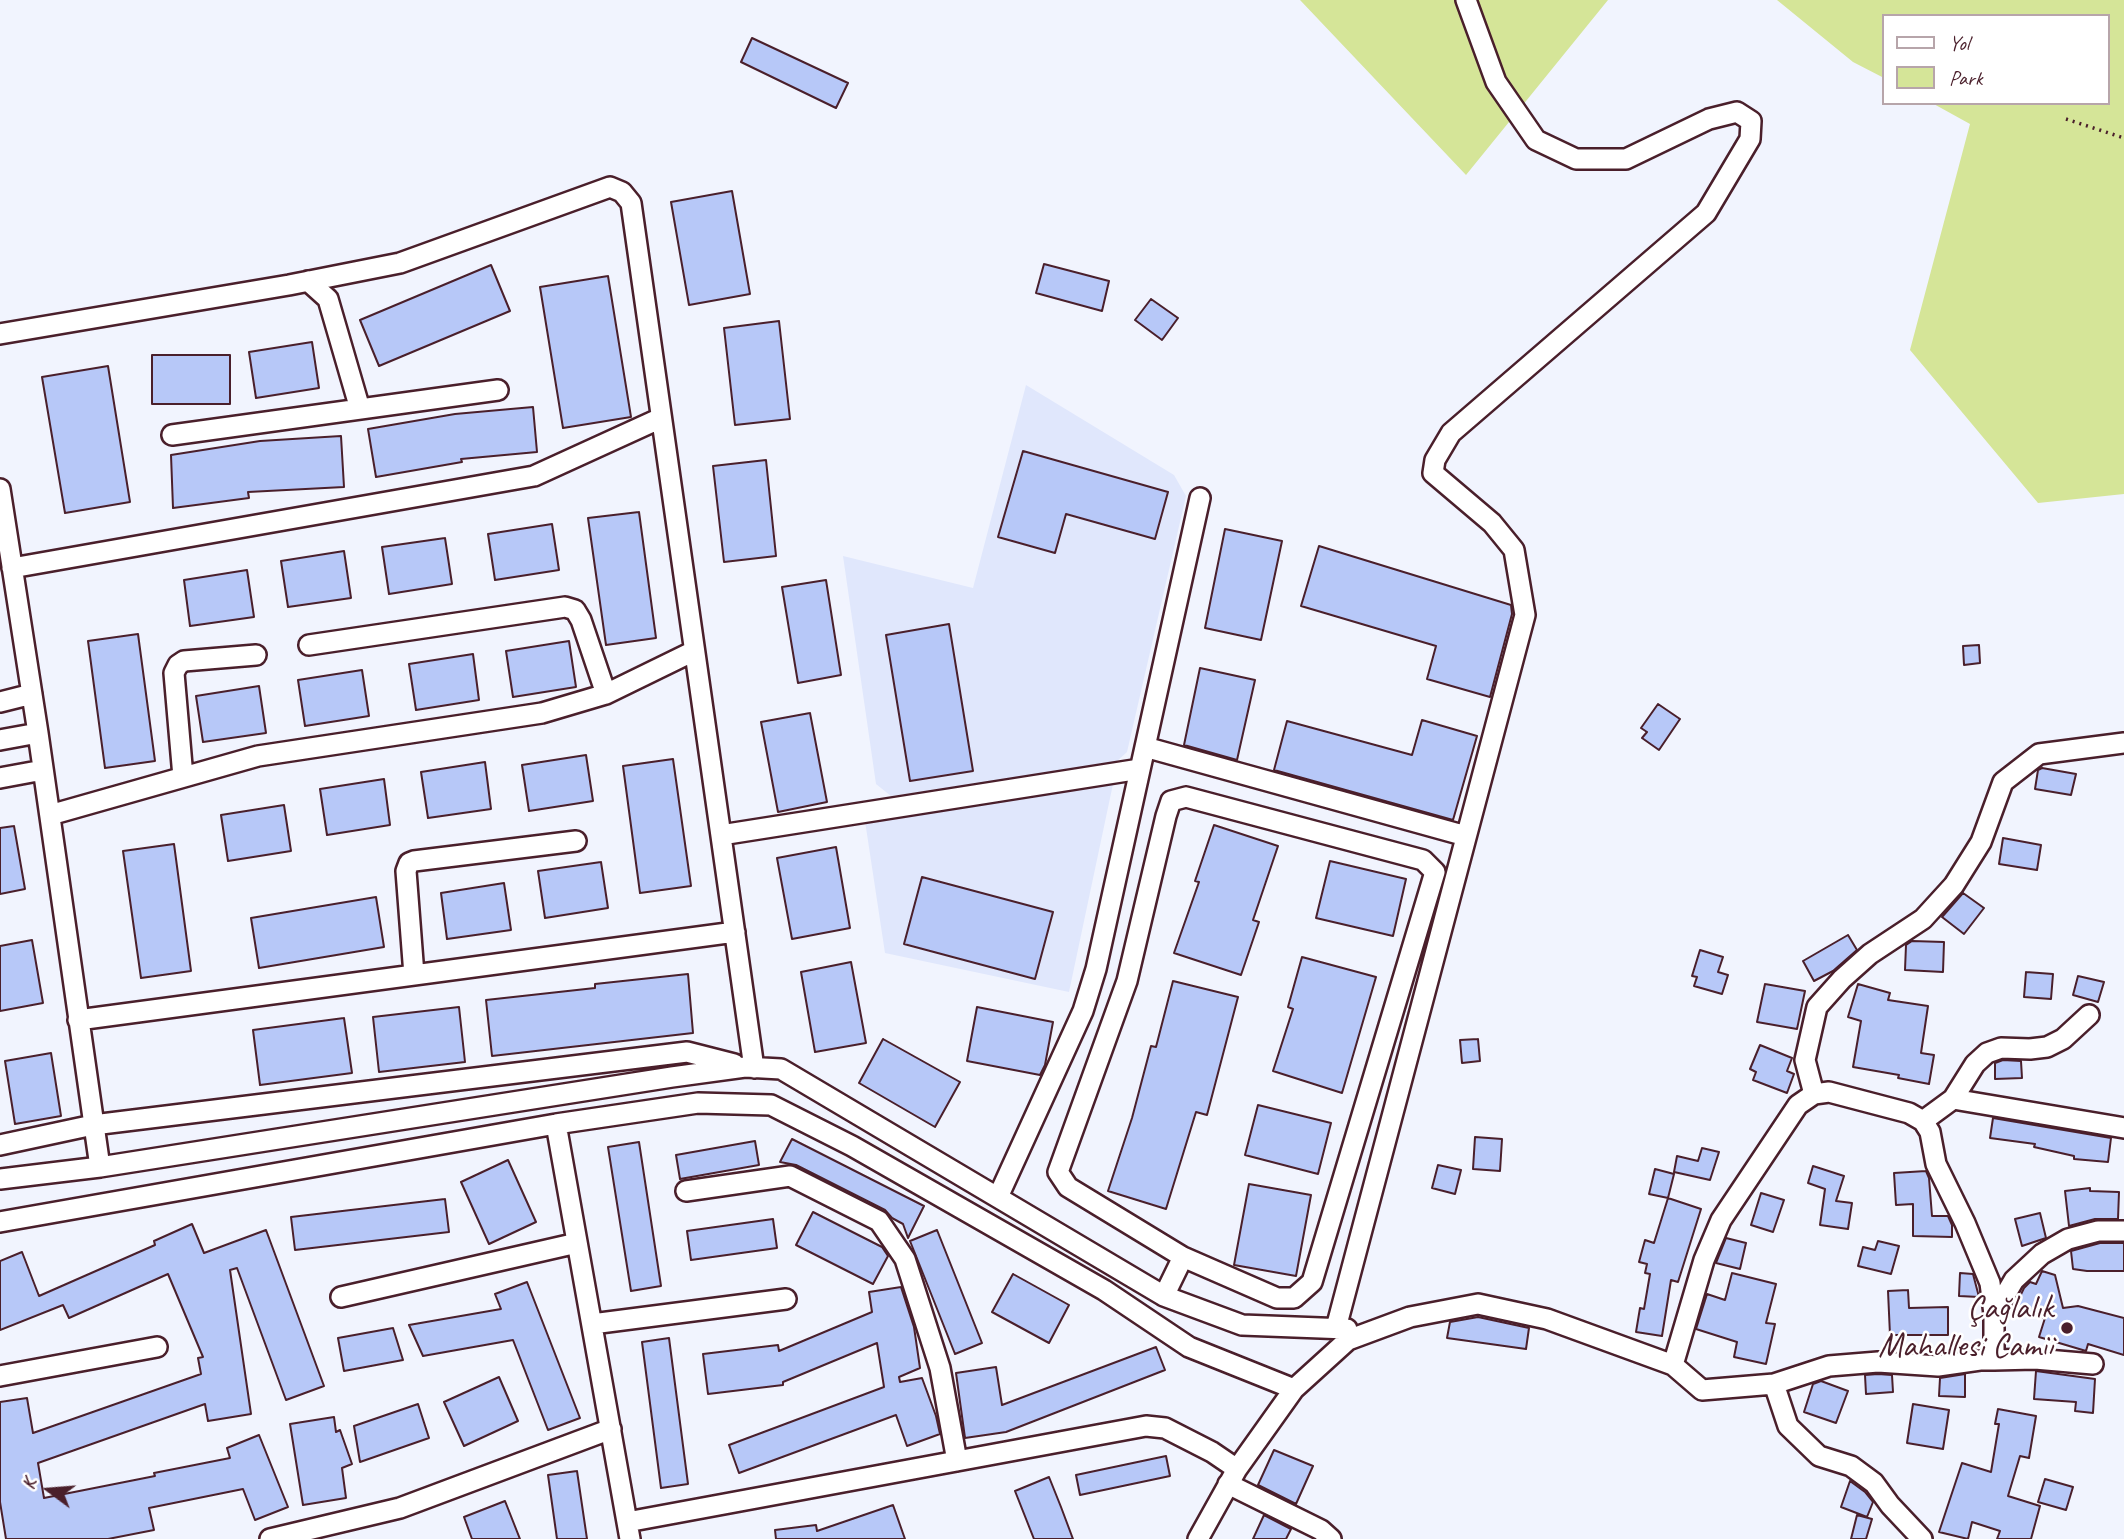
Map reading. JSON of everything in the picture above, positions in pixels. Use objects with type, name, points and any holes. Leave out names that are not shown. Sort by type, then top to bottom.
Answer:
[{"type":"street","points":[[1336,1328],[1525,615],[1514,550],[1492,523],[1433,473],[1435,460],[1451,433],[1706,213],[1750,139],[1751,121],[1737,112],[1710,120],[1626,159],[1576,159],[1536,140],[1496,82],[1466,0]]},
{"type":"street","points":[[0,334],[400,263],[610,187],[622,192],[631,203],[735,932],[750,1068]]},
{"type":"street","points":[[308,281],[328,299],[360,409]]},
{"type":"street","points":[[172,435],[498,390]]},
{"type":"street","points":[[12,568],[534,476],[661,418]]},
{"type":"street","points":[[0,489],[100,1167]]},
{"type":"street","points":[[998,1197],[1083,1011],[1096,969],[1200,498]]},
{"type":"street","points":[[309,645],[565,607],[575,610],[581,620],[606,694]]},
{"type":"street","points":[[50,815],[258,755],[542,713],[606,694],[694,651]]},
{"type":"street","points":[[183,777],[174,673],[178,665],[184,661],[256,655]]},
{"type":"street","points":[[0,702],[32,694]]},
{"type":"street","points":[[0,740],[38,733]]},
{"type":"street","points":[[1814,1094],[1805,1060],[1817,1007],[1842,979],[1870,954],[1923,919],[1954,885],[1981,842],[2003,782],[2039,754],[2124,743]]},
{"type":"street","points":[[1145,747],[1466,836]]},
{"type":"street","points":[[720,835],[1140,769]]},
{"type":"street","points":[[0,778],[43,770]]},
{"type":"street","points":[[1186,797],[1423,860],[1435,872],[1312,1282],[1294,1298],[1277,1298],[1183,1257],[1068,1186],[1058,1172],[1127,981],[1171,801],[1186,797]]},
{"type":"street","points":[[414,975],[406,871],[409,863],[414,860],[576,841]]},
{"type":"street","points":[[79,1020],[735,932]]},
{"type":"street","points":[[1096,969],[1127,981]]},
{"type":"street","points":[[1923,1121],[1953,1099],[1975,1064],[1987,1053],[2001,1048],[2047,1047],[2063,1039],[2088,1015]]},
{"type":"street","points":[[0,1145],[93,1125],[687,1052],[750,1068]]},
{"type":"street","points":[[0,1179],[100,1167],[750,1068],[782,1069],[1164,1296],[1242,1325],[1376,1330]]},
{"type":"street","points":[[1673,1365],[1704,1260],[1721,1220],[1798,1105],[1814,1094],[1829,1093],[1909,1113],[1923,1121],[1930,1132],[1936,1164],[1990,1283],[1994,1360]]},
{"type":"street","points":[[1953,1099],[2124,1128]]},
{"type":"street","points":[[0,1222],[556,1124],[698,1103],[771,1105],[852,1146],[1104,1290],[1189,1347],[1294,1389]]},
{"type":"street","points":[[556,1124],[628,1530],[957,1461],[1146,1426],[1164,1428],[1212,1452],[1232,1476],[1321,1530],[1331,1539]]},
{"type":"street","points":[[686,1191],[790,1177],[879,1220],[905,1259],[925,1319],[940,1368],[957,1461]]},
{"type":"street","points":[[1993,1314],[2014,1280],[2042,1254],[2068,1239],[2098,1231],[2124,1231]]},
{"type":"street","points":[[341,1297],[577,1243]]},
{"type":"street","points":[[1164,1296],[1183,1257]]},
{"type":"street","points":[[592,1324],[786,1299]]},
{"type":"street","points":[[1198,1539],[1232,1476],[1294,1389],[1348,1340],[1410,1317],[1478,1304],[1547,1319],[1673,1365],[1702,1390],[1774,1384],[1829,1366],[1878,1362],[1938,1366],[2035,1359],[2093,1364]]},
{"type":"street","points":[[0,1376],[158,1347]]},
{"type":"street","points":[[1774,1384],[1788,1426],[1819,1456],[1851,1466],[1874,1483],[1890,1505],[1922,1539]]},
{"type":"street","points":[[270,1539],[400,1508],[611,1429]]},
{"type":"path","points":[[2066,119],[2124,138]]},
{"type":"shaded area","points":[[1026,385],[1174,475],[1186,496],[1127,752],[1115,763],[891,796],[876,784],[843,556],[973,588]]},
{"type":"shaded area","points":[[1113,784],[1069,992],[885,953],[865,821]]},
{"type":"green space","points":[[1300,0],[1608,0],[1466,175]]},
{"type":"green space","points":[[1777,0],[2124,0],[2124,494],[2038,503],[1910,350],[1970,124],[1936,105],[2110,105],[2110,14],[1882,14],[1882,77],[1853,62]]},
{"type":"building","points":[[752,38],[848,83],[836,108],[741,62]]},
{"type":"building","points":[[732,191],[750,294],[689,305],[671,202]]},
{"type":"building","points":[[1044,264],[1109,281],[1102,311],[1036,293]]},
{"type":"building","points":[[491,265],[510,311],[379,366],[360,320]]},
{"type":"building","points":[[608,276],[631,417],[563,428],[540,287]]},
{"type":"building","points":[[1151,299],[1178,318],[1162,340],[1135,320]]},
{"type":"building","points":[[779,321],[790,419],[735,425],[724,328]]},
{"type":"building","points":[[312,342],[319,388],[256,398],[249,352]]},
{"type":"building","points":[[152,355],[230,355],[230,404],[152,404]]},
{"type":"building","points":[[108,366],[130,502],[65,513],[42,377]]},
{"type":"building","points":[[533,407],[537,452],[461,459],[462,462],[376,477],[368,429],[455,414]]},
{"type":"building","points":[[341,436],[344,487],[248,492],[249,498],[173,508],[171,455],[260,441]]},
{"type":"building","points":[[1023,451],[1168,492],[1155,539],[1066,514],[1055,553],[998,537]]},
{"type":"building","points":[[766,460],[776,556],[724,562],[713,466]]},
{"type":"building","points":[[639,512],[656,638],[606,645],[588,518]]},
{"type":"building","points":[[552,524],[559,570],[495,580],[488,534]]},
{"type":"building","points":[[1225,529],[1282,541],[1261,640],[1205,628]]},
{"type":"building","points":[[445,538],[452,584],[389,594],[382,547]]},
{"type":"building","points":[[1319,546],[1511,605],[1512,614],[1490,697],[1427,679],[1436,646],[1301,606]]},
{"type":"building","points":[[344,551],[351,598],[288,607],[281,561]]},
{"type":"building","points":[[247,570],[254,617],[190,626],[184,580]]},
{"type":"building","points":[[826,580],[841,675],[798,683],[782,587]]},
{"type":"building","points":[[949,624],[973,771],[910,781],[886,635]]},
{"type":"building","points":[[138,634],[155,761],[105,768],[88,641]]},
{"type":"building","points":[[569,641],[576,687],[513,697],[506,651]]},
{"type":"building","points":[[1979,645],[1980,663],[1964,665],[1963,646]]},
{"type":"building","points":[[473,654],[479,700],[416,710],[409,664]]},
{"type":"building","points":[[1200,668],[1255,680],[1237,760],[1184,745]]},
{"type":"building","points":[[362,670],[369,716],[305,726],[298,680]]},
{"type":"building","points":[[259,686],[266,733],[203,742],[196,696]]},
{"type":"building","points":[[1658,704],[1680,719],[1659,750],[1642,738],[1647,732],[1641,728]]},
{"type":"building","points":[[810,713],[827,802],[778,812],[761,722]]},
{"type":"building","points":[[1422,720],[1477,736],[1453,820],[1274,770],[1287,721],[1412,755]]},
{"type":"building","points":[[586,755],[593,801],[529,811],[522,765]]},
{"type":"building","points":[[673,759],[691,886],[640,893],[623,766]]},
{"type":"building","points":[[485,762],[491,809],[428,818],[421,772]]},
{"type":"building","points":[[2042,768],[2076,774],[2071,795],[2035,789],[2038,770]]},
{"type":"building","points":[[384,779],[390,825],[327,835],[320,789]]},
{"type":"building","points":[[284,805],[291,851],[228,861],[221,815]]},
{"type":"building","points":[[1214,825],[1278,846],[1253,920],[1259,922],[1241,975],[1174,953],[1199,882],[1195,881]]},
{"type":"building","points":[[14,826],[25,889],[0,894],[0,828]]},
{"type":"building","points":[[2003,838],[2041,845],[2037,870],[1999,864]]},
{"type":"building","points":[[174,844],[191,971],[141,978],[123,851]]},
{"type":"building","points":[[836,847],[850,928],[792,939],[777,858]]},
{"type":"building","points":[[1330,861],[1406,879],[1393,936],[1316,918]]},
{"type":"building","points":[[601,862],[608,908],[545,918],[538,871]]},
{"type":"building","points":[[922,877],[1053,912],[1035,979],[904,944]]},
{"type":"building","points":[[504,883],[511,930],[447,939],[441,893]]},
{"type":"building","points":[[1963,893],[1984,908],[1964,934],[1942,917]]},
{"type":"building","points":[[376,897],[384,947],[259,968],[251,918]]},
{"type":"building","points":[[1848,935],[1857,950],[1833,971],[1814,981],[1803,961]]},
{"type":"building","points":[[32,940],[43,1003],[0,1011],[0,946]]},
{"type":"building","points":[[1912,941],[1944,942],[1943,972],[1905,970],[1906,945]]},
{"type":"building","points":[[1700,950],[1723,957],[1718,972],[1728,975],[1722,994],[1694,986],[1697,977],[1692,976]]},
{"type":"building","points":[[1302,957],[1376,977],[1342,1093],[1273,1071],[1293,1009],[1288,1007]]},
{"type":"building","points":[[851,962],[866,1043],[815,1052],[801,972]]},
{"type":"building","points":[[2026,972],[2053,974],[2051,999],[2024,997]]},
{"type":"building","points":[[688,974],[693,1033],[492,1056],[486,1000]]},
{"type":"building","points":[[2078,976],[2104,982],[2098,1002],[2073,995]]},
{"type":"building","points":[[1173,981],[1238,997],[1207,1115],[1196,1112],[1166,1209],[1108,1191],[1132,1118],[1151,1046],[1156,1047]]},
{"type":"building","points":[[1765,984],[1805,991],[1797,1029],[1757,1022]]},
{"type":"building","points":[[1858,984],[1890,993],[1888,1000],[1928,1006],[1921,1053],[1934,1055],[1929,1084],[1898,1078],[1899,1075],[1853,1067],[1861,1021],[1848,1017]]},
{"type":"building","points":[[459,1007],[465,1062],[379,1072],[373,1017]]},
{"type":"building","points":[[977,1007],[1053,1022],[1045,1065],[1040,1075],[967,1061]]},
{"type":"building","points":[[344,1018],[352,1073],[260,1085],[253,1030]]},
{"type":"building","points":[[883,1039],[960,1082],[935,1127],[859,1083]]},
{"type":"building","points":[[1478,1039],[1480,1061],[1462,1063],[1460,1040]]},
{"type":"building","points":[[1760,1045],[1792,1058],[1787,1071],[1794,1074],[1787,1093],[1753,1080],[1756,1072],[1750,1069]]},
{"type":"building","points":[[51,1053],[61,1116],[15,1124],[5,1061]]},
{"type":"building","points":[[2003,1060],[2021,1061],[2022,1078],[1995,1079],[1995,1063]]},
{"type":"building","points":[[1258,1105],[1331,1123],[1318,1174],[1245,1155]]},
{"type":"building","points":[[1993,1118],[2111,1138],[2108,1162],[2074,1159],[2074,1156],[2034,1147],[2035,1144],[1990,1138]]},
{"type":"building","points":[[1475,1137],[1502,1139],[1500,1171],[1473,1169]]},
{"type":"building","points":[[792,1139],[924,1206],[908,1238],[903,1224],[885,1210],[796,1165],[780,1162]]},
{"type":"building","points":[[755,1141],[759,1165],[680,1179],[676,1155]]},
{"type":"building","points":[[639,1142],[661,1286],[631,1291],[608,1147]]},
{"type":"building","points":[[1702,1148],[1719,1152],[1710,1180],[1674,1172],[1677,1156],[1698,1161]]},
{"type":"building","points":[[508,1160],[536,1222],[489,1244],[461,1182]]},
{"type":"building","points":[[1438,1165],[1461,1170],[1455,1194],[1432,1188]]},
{"type":"building","points":[[1813,1166],[1844,1176],[1836,1201],[1852,1203],[1848,1229],[1820,1225],[1825,1189],[1808,1183]]},
{"type":"building","points":[[1655,1169],[1674,1174],[1668,1198],[1649,1194]]},
{"type":"building","points":[[1926,1171],[1932,1216],[1948,1216],[1952,1225],[1952,1237],[1913,1236],[1913,1204],[1896,1205],[1894,1173]]},
{"type":"building","points":[[1249,1184],[1311,1195],[1296,1276],[1234,1265]]},
{"type":"building","points":[[2090,1188],[2090,1191],[2119,1192],[2118,1219],[2095,1219],[2069,1226],[2065,1191]]},
{"type":"building","points":[[1761,1193],[1784,1200],[1773,1232],[1751,1225]]},
{"type":"building","points":[[1668,1198],[1701,1209],[1678,1282],[1671,1280],[1662,1336],[1636,1332],[1640,1308],[1644,1309],[1650,1274],[1645,1273],[1647,1264],[1639,1262],[1645,1240],[1654,1243]]},
{"type":"building","points":[[445,1199],[449,1232],[295,1250],[291,1217]]},
{"type":"building","points":[[813,1212],[882,1247],[888,1256],[873,1284],[796,1245]]},
{"type":"building","points":[[2040,1213],[2046,1238],[2022,1246],[2015,1219]]},
{"type":"building","points":[[773,1219],[777,1248],[691,1260],[687,1231]]},
{"type":"building","points":[[192,1224],[204,1253],[266,1230],[324,1386],[286,1400],[237,1268],[230,1270],[251,1414],[208,1421],[205,1404],[38,1463],[44,1498],[230,1458],[227,1448],[259,1435],[288,1507],[255,1520],[243,1489],[149,1508],[154,1530],[108,1539],[6,1539],[0,1502],[0,1402],[27,1398],[33,1433],[201,1374],[198,1358],[203,1357],[168,1274],[69,1318],[63,1305],[0,1330],[0,1261],[22,1252],[39,1296],[155,1245],[154,1241]]},
{"type":"building","points":[[937,1230],[982,1343],[955,1354],[910,1241]]},
{"type":"building","points":[[1726,1238],[1746,1243],[1740,1269],[1716,1263]]},
{"type":"building","points":[[1878,1241],[1899,1246],[1891,1274],[1858,1266],[1863,1247],[1875,1250]]},
{"type":"building","points":[[2100,1243],[2124,1243],[2124,1271],[2073,1269],[2071,1251]]},
{"type":"building","points":[[2042,1271],[2055,1275],[2063,1308],[2078,1306],[2124,1318],[2124,1355],[2088,1344],[2086,1351],[2039,1337],[2045,1318],[2014,1309],[2024,1288],[2030,1282],[2036,1284]]},
{"type":"building","points":[[1732,1273],[1776,1284],[1766,1323],[1775,1324],[1766,1364],[1734,1357],[1737,1342],[1696,1329],[1707,1294],[1725,1300]]},
{"type":"building","points":[[1960,1273],[1973,1274],[1979,1297],[1959,1296]]},
{"type":"building","points":[[1013,1274],[1069,1305],[1049,1343],[992,1312]]},
{"type":"building","points":[[527,1282],[580,1418],[548,1430],[513,1340],[423,1356],[409,1325],[501,1309],[495,1294]]},
{"type":"building","points":[[901,1287],[914,1327],[920,1368],[899,1377],[900,1382],[922,1378],[940,1434],[907,1446],[896,1415],[739,1473],[729,1445],[884,1387],[877,1343],[783,1382],[783,1385],[708,1394],[703,1354],[778,1345],[779,1351],[872,1312],[869,1292]]},
{"type":"building","points":[[1908,1290],[1909,1308],[1948,1307],[1948,1335],[1890,1335],[1888,1291]]},
{"type":"building","points":[[1478,1317],[1529,1328],[1526,1349],[1447,1338],[1450,1322]]},
{"type":"building","points":[[393,1328],[403,1360],[344,1371],[338,1338]]},
{"type":"building","points":[[669,1338],[688,1484],[661,1488],[642,1342]]},
{"type":"building","points":[[1156,1347],[1165,1370],[1006,1432],[965,1438],[956,1373],[996,1367],[1002,1405]]},
{"type":"building","points":[[2036,1371],[2095,1379],[2093,1413],[2075,1411],[2076,1402],[2034,1399]]},
{"type":"building","points":[[1965,1374],[1965,1397],[1939,1396],[1940,1378]]},
{"type":"building","points":[[1865,1375],[1892,1375],[1893,1392],[1866,1394]]},
{"type":"building","points":[[499,1377],[518,1421],[464,1446],[444,1402]]},
{"type":"building","points":[[1821,1381],[1848,1391],[1836,1423],[1804,1412],[1813,1384]]},
{"type":"building","points":[[418,1404],[429,1438],[360,1462],[354,1426]]},
{"type":"building","points":[[1913,1404],[1949,1410],[1943,1449],[1907,1443]]},
{"type":"building","points":[[1998,1409],[2036,1416],[2029,1458],[2020,1456],[2008,1496],[2040,1506],[2031,1539],[1997,1539],[2000,1531],[1972,1522],[1968,1539],[1939,1532],[1962,1463],[1991,1472],[1999,1424],[1995,1424]]},
{"type":"building","points":[[334,1417],[336,1432],[340,1430],[352,1464],[342,1468],[346,1498],[303,1505],[290,1424]]},
{"type":"building","points":[[1274,1450],[1313,1466],[1296,1504],[1258,1485]]},
{"type":"building","points":[[1166,1456],[1170,1476],[1080,1495],[1076,1475]]},
{"type":"building","points":[[577,1471],[587,1539],[557,1539],[548,1475]]},
{"type":"building","points":[[1049,1477],[1073,1539],[1034,1539],[1015,1491]]},
{"type":"building","points":[[2045,1479],[2073,1487],[2066,1510],[2038,1502]]},
{"type":"building","points":[[1850,1481],[1873,1502],[1867,1517],[1841,1507]]},
{"type":"building","points":[[505,1501],[520,1539],[472,1539],[464,1517]]},
{"type":"building","points":[[893,1505],[905,1539],[776,1539],[775,1530],[816,1525],[817,1531]]},
{"type":"building","points":[[1264,1515],[1291,1529],[1286,1539],[1253,1539]]},
{"type":"building","points":[[1857,1515],[1872,1519],[1866,1539],[1851,1539]]},
{"type":"place","name":"Çağlalık Mahallesi Camii","points":[[2067,1328]]}]
